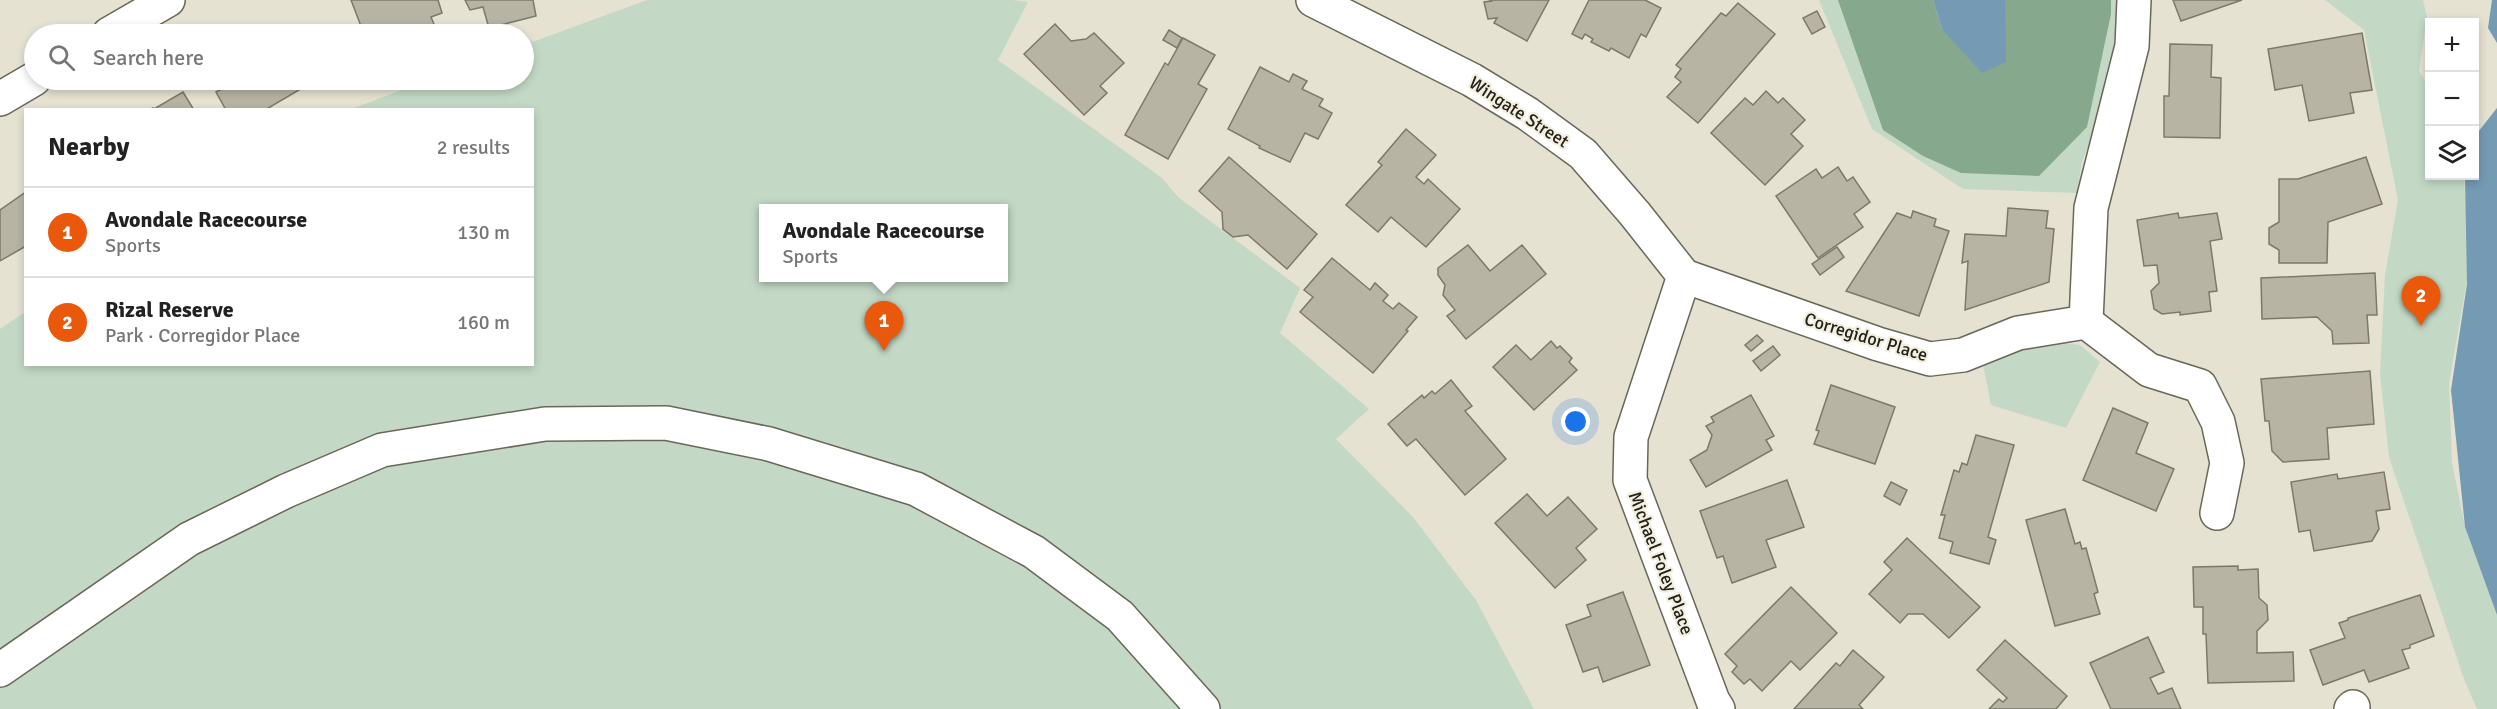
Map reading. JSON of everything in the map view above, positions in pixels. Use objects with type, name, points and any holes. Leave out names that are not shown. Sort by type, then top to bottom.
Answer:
[{"type":"street","points":[[127,24],[168,0]]},
{"type":"street","name":"Wingate Street","points":[[1313,0],[1472,80],[1528,114],[1583,154],[1684,276]]},
{"type":"street","points":[[2134,0],[2132,46],[2091,208],[2086,322],[2148,370],[2200,387],[2218,422],[2227,463],[2217,513]]},
{"type":"street","points":[[0,99],[24,85]]},
{"type":"street","name":"Corregidor Place","points":[[1684,276],[1878,344],[1930,359],[1963,355],[2018,333],[2086,322]]},
{"type":"street","name":"Michael Foley Place","points":[[1684,276],[1631,437],[1630,480],[1718,709]]},
{"type":"street","points":[[0,670],[189,539],[286,491],[382,450],[545,424],[666,423],[769,444],[916,489],[1034,552],[1120,616],[1203,709]]},
{"type":"green space","points":[[647,0],[1012,0],[1028,2],[998,60],[1162,178],[1178,197],[1300,288],[1280,333],[1369,409],[1336,439],[1413,517],[1476,600],[1534,709],[0,709],[0,329],[24,313],[24,366],[534,366],[534,108],[354,108],[402,90],[534,90],[534,41]]},
{"type":"green space","points":[[1819,0],[1917,0],[1950,54],[2004,88],[2024,0],[2125,0],[2124,17],[2095,130],[2082,161],[2077,193],[1963,189],[1872,129]]},
{"type":"green space","points":[[1838,0],[1933,0],[1942,29],[2005,5],[2005,0],[2111,0],[2111,14],[2087,127],[2039,176],[1961,173],[1923,156],[1883,130]]},
{"type":"green space","points":[[2325,0],[2423,0],[2427,17],[2425,18],[2419,71],[2425,81],[2425,180],[2464,180],[2465,195],[2465,180],[2479,180],[2479,131],[2497,108],[2449,384],[2452,463],[2465,527],[2497,615],[2497,709],[2477,709],[2464,679],[2389,457],[2380,374],[2385,275],[2398,200],[2364,30]]},
{"type":"green space","points":[[2042,340],[2080,345],[2100,362],[2066,428],[1991,405],[1982,359]]},
{"type":"water","points":[[1933,0],[2005,0],[2006,62],[1982,73],[1942,29]]},
{"type":"water","points":[[2492,0],[2497,0],[2497,43],[2488,28]]},
{"type":"water","points":[[2497,108],[2497,615],[2465,527],[2451,390],[2467,284],[2465,180],[2479,180],[2479,131]]},
{"type":"building","points":[[351,0],[438,0],[442,13],[431,17],[434,24],[360,24]]},
{"type":"building","points":[[465,0],[533,0],[536,16],[505,24],[488,24],[483,7],[470,10]]},
{"type":"building","points":[[1489,0],[1549,0],[1527,41],[1494,23],[1497,18],[1488,19],[1484,2],[1491,1]]},
{"type":"building","points":[[1589,0],[1645,0],[1661,8],[1646,37],[1641,34],[1629,58],[1611,48],[1609,51],[1591,42],[1593,39],[1585,34],[1582,39],[1572,34]]},
{"type":"building","points":[[2173,0],[2242,0],[2181,21]]},
{"type":"building","points":[[1738,3],[1775,34],[1698,123],[1667,97],[1681,82],[1675,77],[1681,69],[1676,65],[1721,13],[1726,16]]},
{"type":"building","points":[[1817,11],[1825,27],[1812,34],[1803,18]]},
{"type":"building","points":[[1055,24],[1071,41],[1086,39],[1094,33],[1124,63],[1100,86],[1107,93],[1084,115],[1024,54]]},
{"type":"building","points":[[1169,30],[1182,38],[1177,48],[1163,40]]},
{"type":"building","points":[[2362,33],[2372,90],[2350,93],[2354,113],[2309,121],[2302,85],[2275,90],[2268,49]]},
{"type":"building","points":[[1183,38],[1215,55],[1198,84],[1207,89],[1168,159],[1125,135],[1165,63],[1168,65]]},
{"type":"building","points":[[2170,44],[2212,45],[2211,77],[2221,78],[2220,138],[2164,137],[2164,96],[2169,96]]},
{"type":"building","points":[[1260,67],[1289,82],[1293,74],[1307,81],[1302,89],[1323,99],[1319,106],[1332,113],[1318,139],[1305,133],[1290,162],[1259,148],[1260,146],[1228,129]]},
{"type":"building","points":[[220,90],[299,90],[268,108],[225,108],[216,92]]},
{"type":"building","points":[[1766,91],[1778,103],[1783,98],[1805,120],[1791,134],[1803,146],[1765,185],[1711,133],[1745,98],[1753,105]]},
{"type":"building","points":[[183,92],[193,108],[156,108]]},
{"type":"building","points":[[1406,129],[1436,155],[1416,177],[1424,184],[1428,179],[1460,209],[1426,247],[1391,217],[1378,232],[1346,205],[1382,165],[1378,162]]},
{"type":"building","points":[[1229,157],[1317,234],[1287,269],[1248,235],[1233,237],[1223,229],[1222,212],[1199,191]]},
{"type":"building","points":[[2366,157],[2382,204],[2328,222],[2327,263],[2279,263],[2279,250],[2269,244],[2269,228],[2279,222],[2279,179],[2298,179]]},
{"type":"building","points":[[1838,167],[1847,181],[1853,177],[1870,202],[1854,214],[1863,227],[1818,258],[1776,196],[1816,169],[1822,178]]},
{"type":"building","points":[[24,193],[24,247],[0,261],[0,210]]},
{"type":"building","points":[[2008,208],[2048,211],[2046,228],[2054,229],[2049,282],[1965,310],[1968,261],[1962,263],[1965,234],[2006,236]]},
{"type":"building","points":[[1913,211],[1936,219],[1934,226],[1949,231],[1919,316],[1846,291],[1897,213],[1911,218]]},
{"type":"building","points":[[2178,213],[2179,218],[2217,213],[2222,239],[2210,241],[2217,291],[2209,292],[2211,311],[2180,315],[2180,312],[2162,314],[2154,309],[2151,291],[2159,283],[2157,265],[2144,266],[2137,220]]},
{"type":"building","points":[[1468,245],[1490,271],[1522,245],[1546,274],[1466,339],[1447,316],[1455,310],[1443,295],[1445,285],[1438,275],[1438,268]]},
{"type":"building","points":[[1837,247],[1844,257],[1820,275],[1812,264]]},
{"type":"building","points":[[1332,258],[1370,290],[1375,283],[1388,295],[1383,301],[1393,309],[1399,303],[1417,317],[1373,373],[1300,312],[1313,297],[1304,290]]},
{"type":"building","points":[[2375,273],[2377,315],[2367,315],[2369,343],[2333,344],[2332,331],[2317,317],[2262,319],[2261,278]]},
{"type":"building","points":[[1757,335],[1763,341],[1751,351],[1745,345]]},
{"type":"building","points":[[1551,341],[1572,358],[1569,362],[1577,370],[1534,410],[1493,367],[1516,345],[1531,360]]},
{"type":"building","points":[[1773,346],[1780,355],[1761,371],[1753,361]]},
{"type":"building","points":[[2370,371],[2374,424],[2327,428],[2329,459],[2283,462],[2272,451],[2269,421],[2265,421],[2261,379]]},
{"type":"building","points":[[1451,380],[1472,406],[1465,411],[1506,459],[1465,495],[1416,439],[1407,446],[1388,424],[1422,395],[1424,398],[1432,391],[1435,394]]},
{"type":"building","points":[[1831,385],[1895,407],[1875,464],[1814,444],[1819,431],[1816,430]]},
{"type":"building","points":[[1751,395],[1774,436],[1766,440],[1772,450],[1706,487],[1690,460],[1707,450],[1712,435],[1706,426],[1714,422],[1711,417]]},
{"type":"building","points":[[2113,408],[2148,423],[2136,453],[2174,469],[2156,511],[2083,480]]},
{"type":"building","points":[[1976,435],[2014,445],[1988,537],[1996,540],[1989,564],[1950,553],[1953,542],[1939,538],[1945,515],[1941,515],[1954,470],[1959,472],[1962,463],[1967,465]]},
{"type":"building","points":[[2384,472],[2390,509],[2376,511],[2379,529],[2372,541],[2314,551],[2310,530],[2299,532],[2291,482],[2337,474],[2338,479]]},
{"type":"building","points":[[1787,480],[1804,527],[1766,540],[1776,567],[1732,583],[1723,556],[1717,558],[1700,511]]},
{"type":"building","points":[[1891,482],[1907,490],[1900,505],[1884,496]]},
{"type":"building","points":[[1527,494],[1547,516],[1568,497],[1597,529],[1576,548],[1586,560],[1555,588],[1495,523]]},
{"type":"building","points":[[2065,509],[2075,544],[2080,542],[2082,549],[2086,548],[2098,592],[2094,594],[2100,614],[2055,626],[2026,520]]},
{"type":"building","points":[[1907,538],[1980,607],[1949,638],[1923,614],[1908,614],[1900,623],[1869,594],[1892,570],[1884,562]]},
{"type":"building","points":[[2238,566],[2238,570],[2258,569],[2259,598],[2267,605],[2268,620],[2257,631],[2257,653],[2293,652],[2294,681],[2208,683],[2203,607],[2194,607],[2193,567]]},
{"type":"building","points":[[1791,587],[1837,633],[1800,670],[1791,661],[1762,691],[1750,679],[1744,684],[1732,672],[1737,666],[1725,654]]},
{"type":"building","points":[[1623,592],[1650,665],[1603,682],[1598,667],[1583,672],[1566,625],[1591,616],[1587,605]]},
{"type":"building","points":[[2420,595],[2434,636],[2402,650],[2409,668],[2369,682],[2364,670],[2323,685],[2310,650],[2345,638],[2339,623]]},
{"type":"building","points":[[2148,637],[2164,672],[2150,678],[2158,694],[2172,688],[2181,709],[2111,709],[2090,663]]},
{"type":"building","points":[[2005,640],[2067,696],[2056,709],[1989,709],[1999,699],[2003,702],[2007,698],[1977,670]]},
{"type":"building","points":[[1853,650],[1884,677],[1859,705],[1863,709],[1794,709],[1836,663],[1840,666]]},
{"type":"place","name":"Rizal Reserve","points":[[2421,326]]},
{"type":"place","name":"Avondale Racecourse","points":[[884,351]]}]
